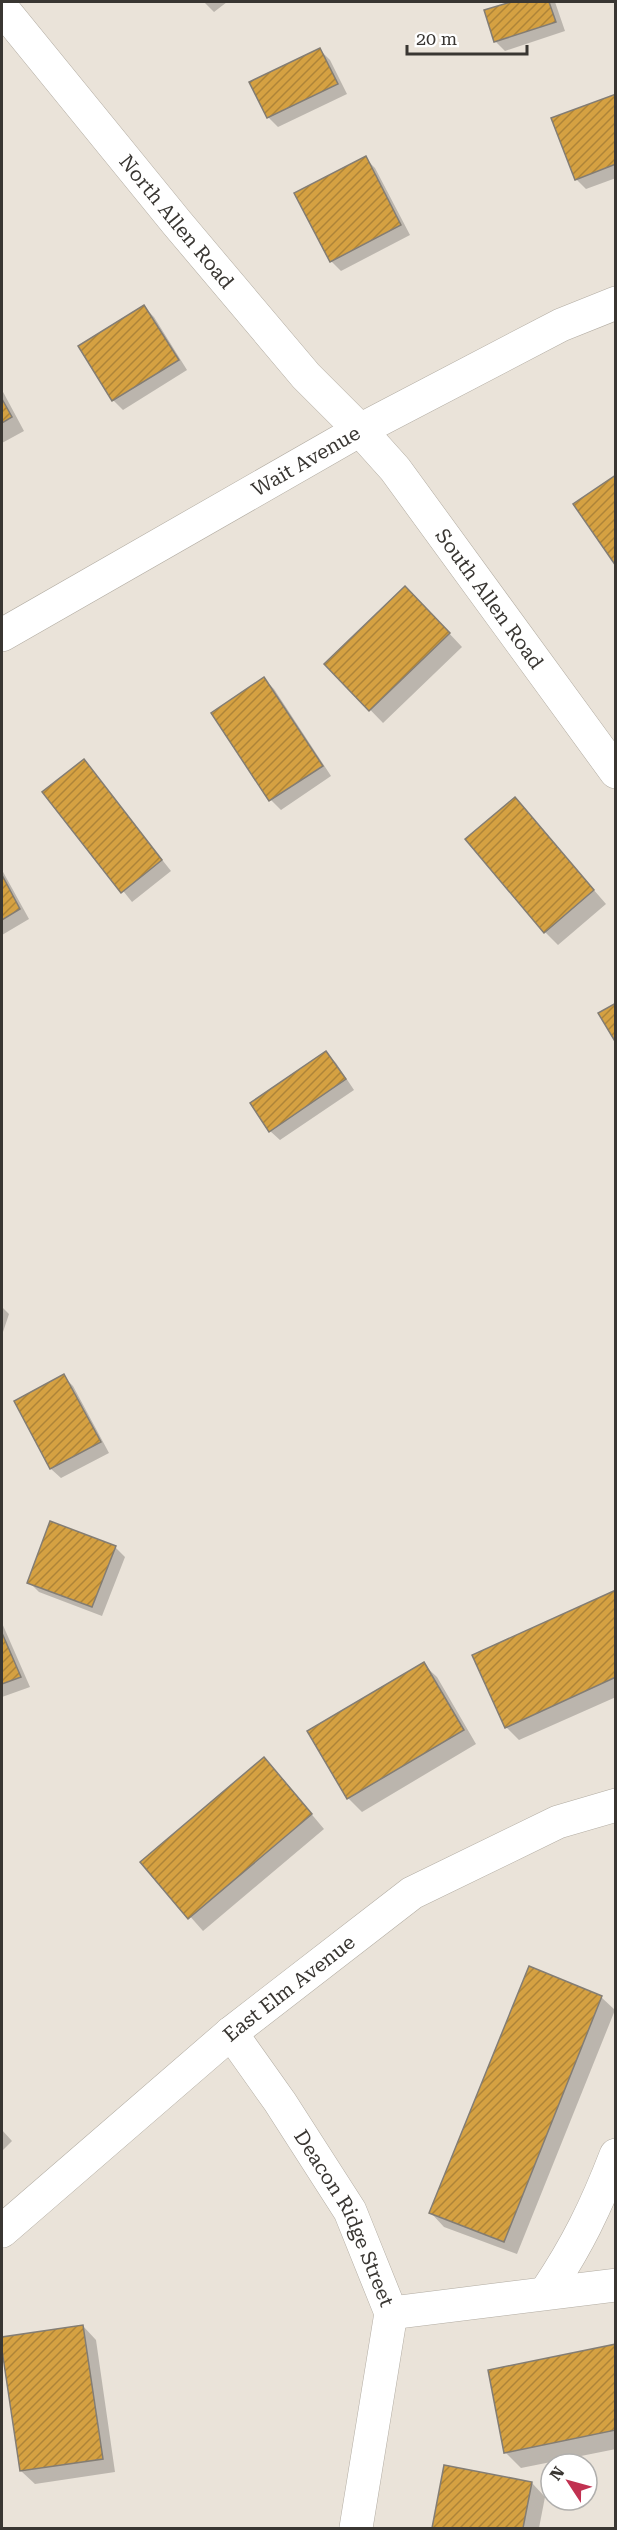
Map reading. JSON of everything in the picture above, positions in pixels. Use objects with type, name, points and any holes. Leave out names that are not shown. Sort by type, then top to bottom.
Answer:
[{"type":"street","name":"North Allen Road","points":[[2,8],[306,376],[360,430]]},
{"type":"street","name":"Wait Avenue","points":[[2,635],[360,430],[561,325],[615,303]]},
{"type":"street","name":"South Allen Road","points":[[360,430],[395,469],[615,772]]},
{"type":"street","name":"East Elm Avenue","points":[[2,2231],[231,2033],[412,1893],[558,1822],[615,1805]]},
{"type":"street","name":"Deacon Ridge Street","points":[[231,2033],[280,2102],[350,2211],[391,2313],[356,2529]]},
{"type":"street","points":[[546,2292],[574,2250],[598,2202],[615,2156]]},
{"type":"street","points":[[391,2313],[615,2285]]},
{"type":"building","points":[[511,2],[549,2],[556,22],[494,42],[484,10]]},
{"type":"building","points":[[320,48],[338,84],[267,118],[249,82]]},
{"type":"building","points":[[616,94],[616,164],[575,180],[551,118]]},
{"type":"building","points":[[366,156],[401,225],[330,262],[294,193]]},
{"type":"building","points":[[144,305],[179,360],[112,401],[78,346]]},
{"type":"building","points":[[2,399],[12,417],[2,423]]},
{"type":"building","points":[[616,475],[616,566],[573,504]]},
{"type":"building","points":[[405,586],[450,633],[369,711],[324,664]]},
{"type":"building","points":[[264,677],[323,766],[269,801],[211,713]]},
{"type":"building","points":[[84,759],[162,860],[121,893],[42,792]]},
{"type":"building","points":[[515,797],[594,890],[544,933],[465,839]]},
{"type":"building","points":[[2,875],[20,909],[2,920]]},
{"type":"building","points":[[616,1003],[616,1043],[598,1013]]},
{"type":"building","points":[[326,1051],[346,1079],[269,1132],[250,1103]]},
{"type":"building","points":[[64,1374],[101,1442],[50,1469],[14,1401]]},
{"type":"building","points":[[50,1521],[116,1546],[92,1607],[27,1583]]},
{"type":"building","points":[[616,1590],[616,1677],[505,1728],[472,1655]]},
{"type":"building","points":[[2,1633],[21,1677],[2,1684]]},
{"type":"building","points":[[424,1662],[464,1730],[347,1799],[307,1731]]},
{"type":"building","points":[[264,1757],[312,1814],[188,1919],[140,1862]]},
{"type":"building","points":[[529,1966],[602,1996],[504,2242],[429,2213]]},
{"type":"building","points":[[83,2325],[103,2459],[20,2471],[2,2337]]},
{"type":"building","points":[[616,2344],[616,2430],[504,2453],[488,2370]]},
{"type":"building","points":[[444,2465],[532,2482],[523,2528],[432,2528]]}]
